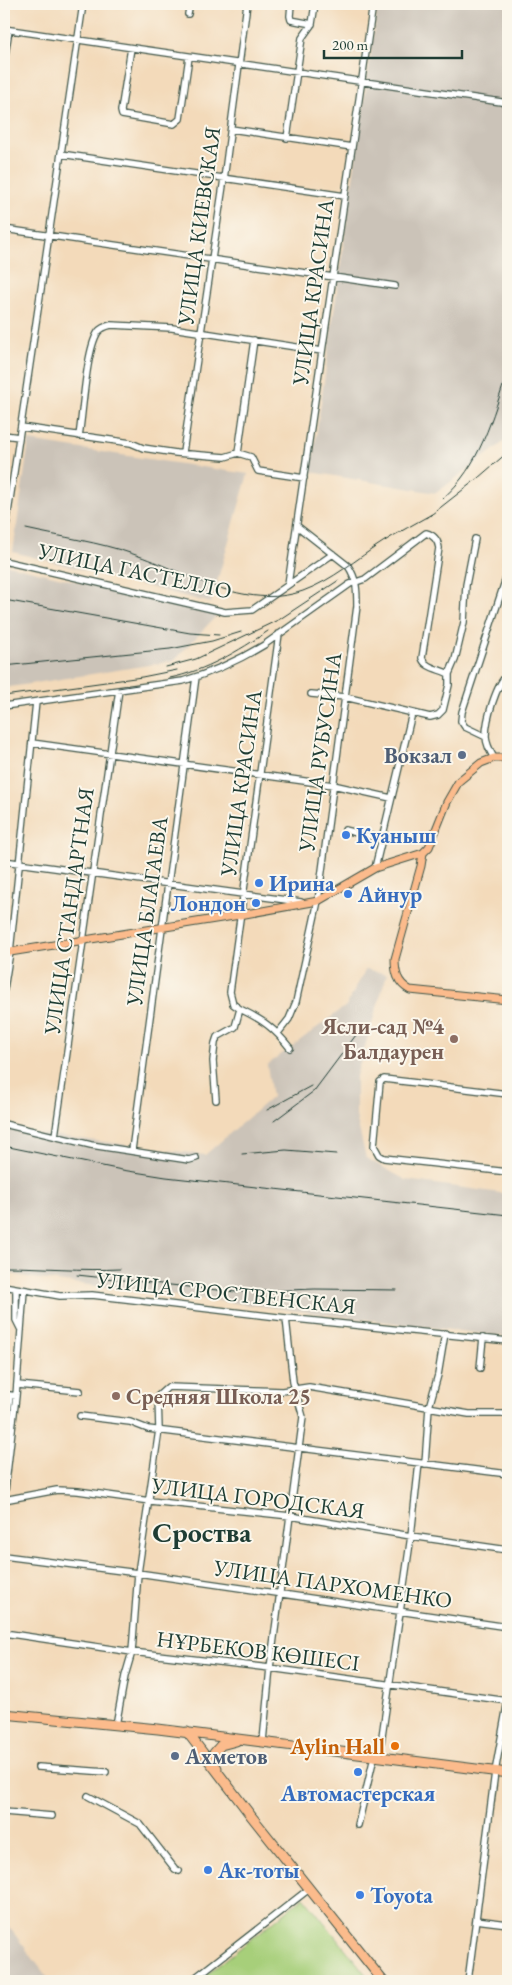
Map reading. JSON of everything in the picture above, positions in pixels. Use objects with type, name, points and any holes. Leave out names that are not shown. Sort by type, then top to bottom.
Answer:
[{"type":"highway","points":[[5,1714],[158,1728],[508,1773]]},
{"type":"highway","points":[[158,1728],[182,1734],[199,1748]]},
{"type":"highway","points":[[188,1732],[224,1781],[383,1981]]},
{"type":"highway","points":[[224,1781],[214,1764],[214,1753],[221,1745],[233,1741],[258,1741]]},
{"type":"main road","points":[[508,758],[494,758],[481,763],[459,781],[447,802],[429,846],[423,853],[395,959],[395,971],[404,986],[410,990],[508,1000]]},
{"type":"main road","points":[[7,953],[240,916],[318,901],[375,868],[423,853]]},
{"type":"street","points":[[4,540],[7,499],[21,427],[83,4]]},
{"type":"street","points":[[188,14],[190,4]]},
{"type":"street","name":"УЛИЦА КИЕВСКАЯ","points":[[183,452],[224,179],[247,4]]},
{"type":"street","points":[[291,4],[290,16],[292,20],[312,24]]},
{"type":"street","points":[[287,138],[302,38],[312,24],[315,4]]},
{"type":"street","name":"УЛИЦА КРАСИНА","points":[[288,584],[373,4]]},
{"type":"street","points":[[4,62],[6,29],[508,103]]},
{"type":"street","points":[[131,48],[121,111],[122,115],[126,117],[174,124],[178,121],[189,57]]},
{"type":"street","points":[[231,129],[352,147]]},
{"type":"street","points":[[61,154],[345,196]]},
{"type":"street","points":[[4,229],[395,286]]},
{"type":"street","points":[[79,436],[90,355],[99,330],[112,325],[159,327],[201,332],[322,351]]},
{"type":"street","points":[[238,453],[254,340]]},
{"type":"street","points":[[21,427],[131,443],[143,448],[226,457],[238,453],[251,457],[258,471],[304,478]]},
{"type":"street","points":[[4,435],[19,437]]},
{"type":"street","name":"УЛИЦА РУБУСИНА","points":[[278,1033],[289,1019],[296,1002],[318,901],[358,606],[356,582],[348,566],[297,526]]},
{"type":"street","points":[[4,706],[183,681],[196,677],[249,654],[350,584],[365,579],[426,534],[434,537],[438,543],[438,554],[422,658],[427,666],[449,674]]},
{"type":"street","points":[[311,694],[345,697],[433,718],[443,710],[449,685],[449,674],[455,660],[464,622],[466,585],[475,539]]},
{"type":"street","name":"УЛИЦА ГАСТЕЛЛО","points":[[4,561],[225,612],[252,610],[333,554]]},
{"type":"street","points":[[486,737],[465,727],[461,720],[465,702],[508,572]]},
{"type":"street","name":"УЛИЦА КРАСИНА","points":[[240,1009],[233,1004],[230,992],[279,634]]},
{"type":"street","points":[[494,758],[488,749],[486,737],[496,690],[502,679],[508,674]]},
{"type":"street","name":"УЛИЦА БЛАГАЕВА","points":[[132,1150],[196,677]]},
{"type":"street","name":"УЛИЦА СТАНДАРТНАЯ","points":[[55,1136],[119,690]]},
{"type":"street","points":[[4,989],[36,702]]},
{"type":"street","points":[[375,868],[412,713]]},
{"type":"street","points":[[32,743],[333,785],[391,798]]},
{"type":"street","name":"УЛИЦА РУБУСИНА","points":[[345,830],[382,839]]},
{"type":"street","points":[[4,861],[309,903]]},
{"type":"street","points":[[216,1100],[213,1061],[215,1044],[217,1038],[235,1026],[240,1009],[262,1020],[278,1033],[290,1048]]},
{"type":"street","points":[[508,1094],[384,1079],[380,1082],[374,1146],[379,1155],[384,1158],[508,1172]]},
{"type":"street","points":[[4,1124],[91,1145],[189,1160],[196,1158]]},
{"type":"street","name":"УЛИЦА СРОСТВЕНСКАЯ","points":[[4,1286],[60,1296],[92,1295],[286,1318],[446,1333],[508,1341]]},
{"type":"street","points":[[16,1289],[16,1320],[22,1330]]},
{"type":"street","points":[[4,1446],[10,1395],[18,1384],[24,1290]]},
{"type":"street","points":[[258,1741],[270,1668],[304,1417],[296,1390],[286,1318]]},
{"type":"street","points":[[358,1825],[376,1757],[390,1686],[429,1407],[438,1375],[446,1333]]},
{"type":"street","points":[[480,1368],[482,1338]]},
{"type":"street","points":[[18,1384],[80,1391]]},
{"type":"street","points":[[116,1725],[125,1676],[132,1652],[138,1573],[159,1430],[158,1396],[168,1387],[296,1390],[309,1387],[469,1414],[508,1414]]},
{"type":"street","points":[[4,1500],[10,1395]]},
{"type":"street","points":[[80,1416],[130,1422],[148,1429],[508,1474]]},
{"type":"street","name":"УЛИЦА ГОРОДСКАЯ","points":[[4,1500],[57,1490],[290,1516],[508,1550]]},
{"type":"street","name":"УЛИЦА ПАРХОМЕНКО","points":[[4,1556],[280,1593],[508,1627]]},
{"type":"street","name":"НҰРБЕКОВ КӨШЕСІ","points":[[4,1633],[132,1652],[270,1668],[508,1701]]},
{"type":"street","points":[[468,1981],[495,1772],[508,1701]]},
{"type":"street","points":[[38,1768],[106,1772]]},
{"type":"street","points":[[88,1796],[140,1824],[179,1871]]},
{"type":"street","points":[[4,1812],[52,1816]]},
{"type":"street","points":[[191,1981],[309,1889]]},
{"type":"street","points":[[476,1920],[508,1924]]},
{"type":"shaded area","points":[[378,4],[508,4],[508,439],[436,493],[311,472]]},
{"type":"shaded area","points":[[29,441],[248,474],[211,603],[13,552]]},
{"type":"shaded area","points":[[4,564],[217,615],[174,661],[4,688]]},
{"type":"shaded area","points":[[366,969],[387,974],[356,1076],[356,1116],[366,1158],[406,1180],[508,1194],[508,1337],[4,1273],[4,1129],[205,1155],[272,1097],[267,1065],[346,1006]]},
{"type":"shaded area","points":[[4,1920],[50,1981],[4,1981]]},
{"type":"green space","points":[[304,1897],[371,1981],[199,1981]]},
{"type":"railway","points":[[442,499],[467,472],[476,456],[484,440],[508,371]]},
{"type":"railway","points":[[427,518],[508,452]]},
{"type":"railway","points":[[26,529],[120,550],[216,587],[238,593],[259,596],[281,596],[303,591],[324,581],[383,542],[432,514]]},
{"type":"railway","points":[[166,667],[196,659],[280,619],[339,580]]},
{"type":"railway","points":[[4,600],[190,633],[219,635]]},
{"type":"railway","points":[[170,678],[196,671],[209,665],[245,646],[268,631]]},
{"type":"railway","points":[[4,666],[170,649],[212,641],[241,632]]},
{"type":"railway","points":[[4,696],[142,677],[177,670]]},
{"type":"railway","points":[[118,688],[138,685]]},
{"type":"railway","points":[[274,1121],[314,1091],[356,1035]]},
{"type":"railway","points":[[267,1110],[311,1086]]},
{"type":"railway","points":[[4,1146],[166,1177],[508,1215]]},
{"type":"railway","points":[[242,1154],[286,1150],[336,1154]]},
{"type":"railway","points":[[4,1267],[120,1269]]},
{"type":"railway","points":[[77,1275],[236,1292],[315,1289],[397,1290]]},
{"type":"place","name":"Вокзал","points":[[462,755]]},
{"type":"place","name":"Куаныш","points":[[346,835]]},
{"type":"place","name":"Ирина","points":[[259,883]]},
{"type":"place","name":"Айнур","points":[[348,894]]},
{"type":"place","name":"Лондон","points":[[256,903]]},
{"type":"place","name":"Ясли-сад №4 Балдаурен","points":[[454,1039]]},
{"type":"place","name":"Средняя Школа 25","points":[[116,1396]]},
{"type":"place","name":"Aylin Hall","points":[[395,1746]]},
{"type":"place","name":"Ахметов","points":[[175,1756]]},
{"type":"place","name":"Автомастерская","points":[[358,1772]]},
{"type":"place","name":"Ак-тоты","points":[[208,1870]]},
{"type":"place","name":"Toyota","points":[[360,1895]]},
{"type":"district","name":"Сроства","points":[[202,1532]]}]
